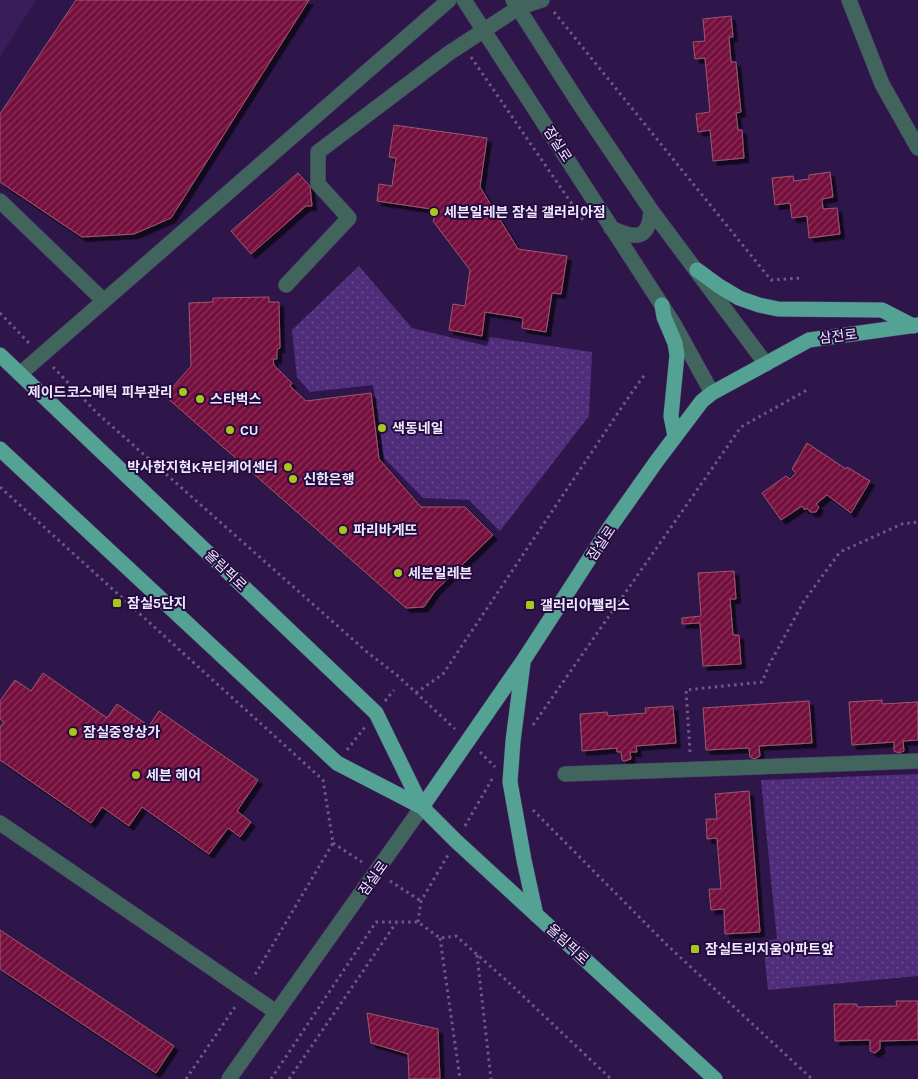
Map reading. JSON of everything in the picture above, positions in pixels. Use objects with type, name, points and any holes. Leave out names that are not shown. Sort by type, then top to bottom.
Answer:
[{"type":"main road","points":[[697,270],[718,286],[739,298],[759,305],[778,309],[882,310],[916,326]]},
{"type":"main road","points":[[662,306],[664,317],[675,343],[676,355],[671,416],[675,436]]},
{"type":"main road","name":"삼전로","points":[[712,393],[808,340],[916,326]]},
{"type":"main road","name":"올림픽로","points":[[0,356],[376,713],[422,807]]},
{"type":"main road","name":"잠실로","points":[[422,807],[523,661],[608,530],[675,436],[702,401],[712,393]]},
{"type":"main road","name":"올림픽로","points":[[0,449],[337,763],[422,807],[456,841],[715,1079]]},
{"type":"main road","points":[[523,661],[510,782],[536,915]]},
{"type":"street","points":[[20,374],[449,0]]},
{"type":"street","name":"잠실로","points":[[464,0],[674,324],[712,393]]},
{"type":"street","points":[[849,0],[882,84],[918,148]]},
{"type":"street","points":[[516,4],[578,102],[651,210],[766,364]]},
{"type":"street","points":[[286,285],[349,218],[318,184],[318,152],[441,58],[484,31],[516,4],[546,4]]},
{"type":"street","points":[[0,201],[104,301]]},
{"type":"street","points":[[611,228],[635,237],[641,236],[647,230],[651,210]]},
{"type":"street","points":[[565,774],[918,761]]},
{"type":"street","name":"잠실로","points":[[230,1079],[422,807]]},
{"type":"street","points":[[0,823],[276,1012]]},
{"type":"path","points":[[546,4],[771,280],[802,278]]},
{"type":"path","points":[[463,44],[587,225]]},
{"type":"path","points":[[0,313],[97,413],[367,652],[416,693],[443,674],[646,373]]},
{"type":"path","points":[[533,725],[741,427],[807,390]]},
{"type":"path","points":[[0,487],[323,780],[333,843],[246,991],[186,1079]]},
{"type":"path","points":[[691,769],[686,690],[762,682],[769,665],[804,601],[840,552],[902,524],[918,522]]},
{"type":"path","points":[[323,780],[394,690]]},
{"type":"path","points":[[527,804],[668,945],[812,1079]]},
{"type":"path","points":[[418,922],[421,901]]},
{"type":"path","points":[[271,1079],[376,922],[418,922],[440,938],[456,936],[506,980],[611,1079]]},
{"type":"path","points":[[289,1079],[396,922]]},
{"type":"path","points":[[440,938],[460,1079]]},
{"type":"path","points":[[476,954],[491,1079]]},
{"type":"shaded area","points":[[0,0],[36,0],[0,57]]},
{"type":"shaded area","points":[[359,266],[412,328],[487,346],[490,337],[592,352],[589,416],[500,531],[469,500],[423,498],[384,458],[373,385],[310,392],[297,377],[292,330]]},
{"type":"shaded area","points":[[918,774],[918,976],[768,990],[763,941],[777,939],[761,780]]},
{"type":"building","points":[[76,0],[309,0],[171,218],[134,234],[82,237],[0,182],[0,114]]},
{"type":"building","points":[[731,16],[733,37],[729,37],[731,62],[736,62],[741,112],[736,113],[738,130],[742,130],[744,158],[713,161],[710,130],[698,132],[696,114],[710,112],[705,58],[695,59],[693,42],[705,41],[703,19]]},
{"type":"building","points":[[394,125],[487,138],[480,187],[518,249],[567,256],[561,294],[552,293],[546,332],[522,328],[523,318],[485,312],[482,336],[449,330],[453,304],[465,306],[470,270],[433,221],[438,210],[377,201],[379,184],[392,186],[396,158],[389,157]]},
{"type":"building","points":[[830,172],[833,197],[822,199],[823,209],[837,208],[840,234],[809,238],[807,216],[792,218],[790,203],[775,205],[772,178],[793,176],[794,181],[809,179],[809,175]]},
{"type":"building","points":[[298,173],[310,186],[312,206],[306,206],[251,254],[231,231]]},
{"type":"building","points":[[269,297],[269,302],[279,302],[280,348],[277,349],[277,359],[273,359],[274,365],[292,383],[290,386],[306,401],[371,393],[379,459],[421,507],[465,507],[493,535],[435,591],[424,607],[406,608],[165,396],[191,366],[189,303],[213,302],[213,298]]},
{"type":"building","points":[[807,443],[846,469],[847,467],[870,481],[851,513],[827,495],[816,504],[819,507],[816,512],[810,512],[807,508],[805,510],[802,506],[781,520],[762,493],[786,476],[790,479],[796,473],[792,469]]},
{"type":"building","points":[[734,571],[736,599],[730,599],[733,635],[739,635],[741,664],[703,666],[700,623],[682,624],[682,618],[701,616],[698,573]]},
{"type":"building","points":[[43,673],[107,718],[117,704],[149,726],[159,711],[258,780],[237,811],[251,822],[240,837],[228,828],[209,854],[142,807],[129,826],[102,807],[91,823],[0,760],[0,727],[4,722],[0,719],[0,701],[15,680],[31,691]]},
{"type":"building","points":[[882,700],[882,704],[918,702],[918,740],[903,741],[904,751],[899,753],[894,751],[894,742],[852,745],[849,702]]},
{"type":"building","points":[[809,701],[812,743],[759,746],[760,756],[755,759],[750,757],[749,748],[706,750],[703,708]]},
{"type":"building","points":[[673,706],[676,743],[636,746],[637,752],[630,752],[631,759],[625,761],[622,760],[621,752],[617,752],[617,748],[582,751],[580,714],[607,712],[608,716],[646,713],[645,708]]},
{"type":"building","points":[[749,791],[760,932],[725,934],[724,909],[711,910],[709,889],[721,889],[717,838],[707,839],[706,819],[717,819],[715,794]]},
{"type":"building","points":[[0,930],[174,1046],[156,1073],[0,969]]},
{"type":"building","points":[[896,1001],[918,1001],[918,1040],[880,1041],[880,1049],[875,1053],[870,1051],[870,1040],[835,1041],[834,1004],[857,1004],[857,1007],[897,1006]]},
{"type":"building","points":[[367,1013],[438,1029],[440,1079],[409,1079],[408,1054],[371,1043]]},
{"type":"place","name":"세븐일레븐 잠실 갤러리아점","points":[[434,212]]},
{"type":"place","name":"제이드코스메틱 피부관리","points":[[183,392]]},
{"type":"place","name":"스타벅스","points":[[200,399]]},
{"type":"place","name":"색동네일","points":[[382,428]]},
{"type":"place","name":"CU","points":[[230,430]]},
{"type":"place","name":"박사한지현K뷰티케어센터","points":[[288,467]]},
{"type":"place","name":"신한은행","points":[[293,479]]},
{"type":"place","name":"파리바게뜨","points":[[343,530]]},
{"type":"place","name":"세븐일레븐","points":[[398,573]]},
{"type":"place","name":"잠실5단지","points":[[117,603]]},
{"type":"place","name":"갤러리아팰리스","points":[[530,605]]},
{"type":"place","name":"잠실중앙상가","points":[[73,732]]},
{"type":"place","name":"세븐 헤어","points":[[136,775]]},
{"type":"place","name":"잠실트리지움아파트앞","points":[[695,949]]}]
